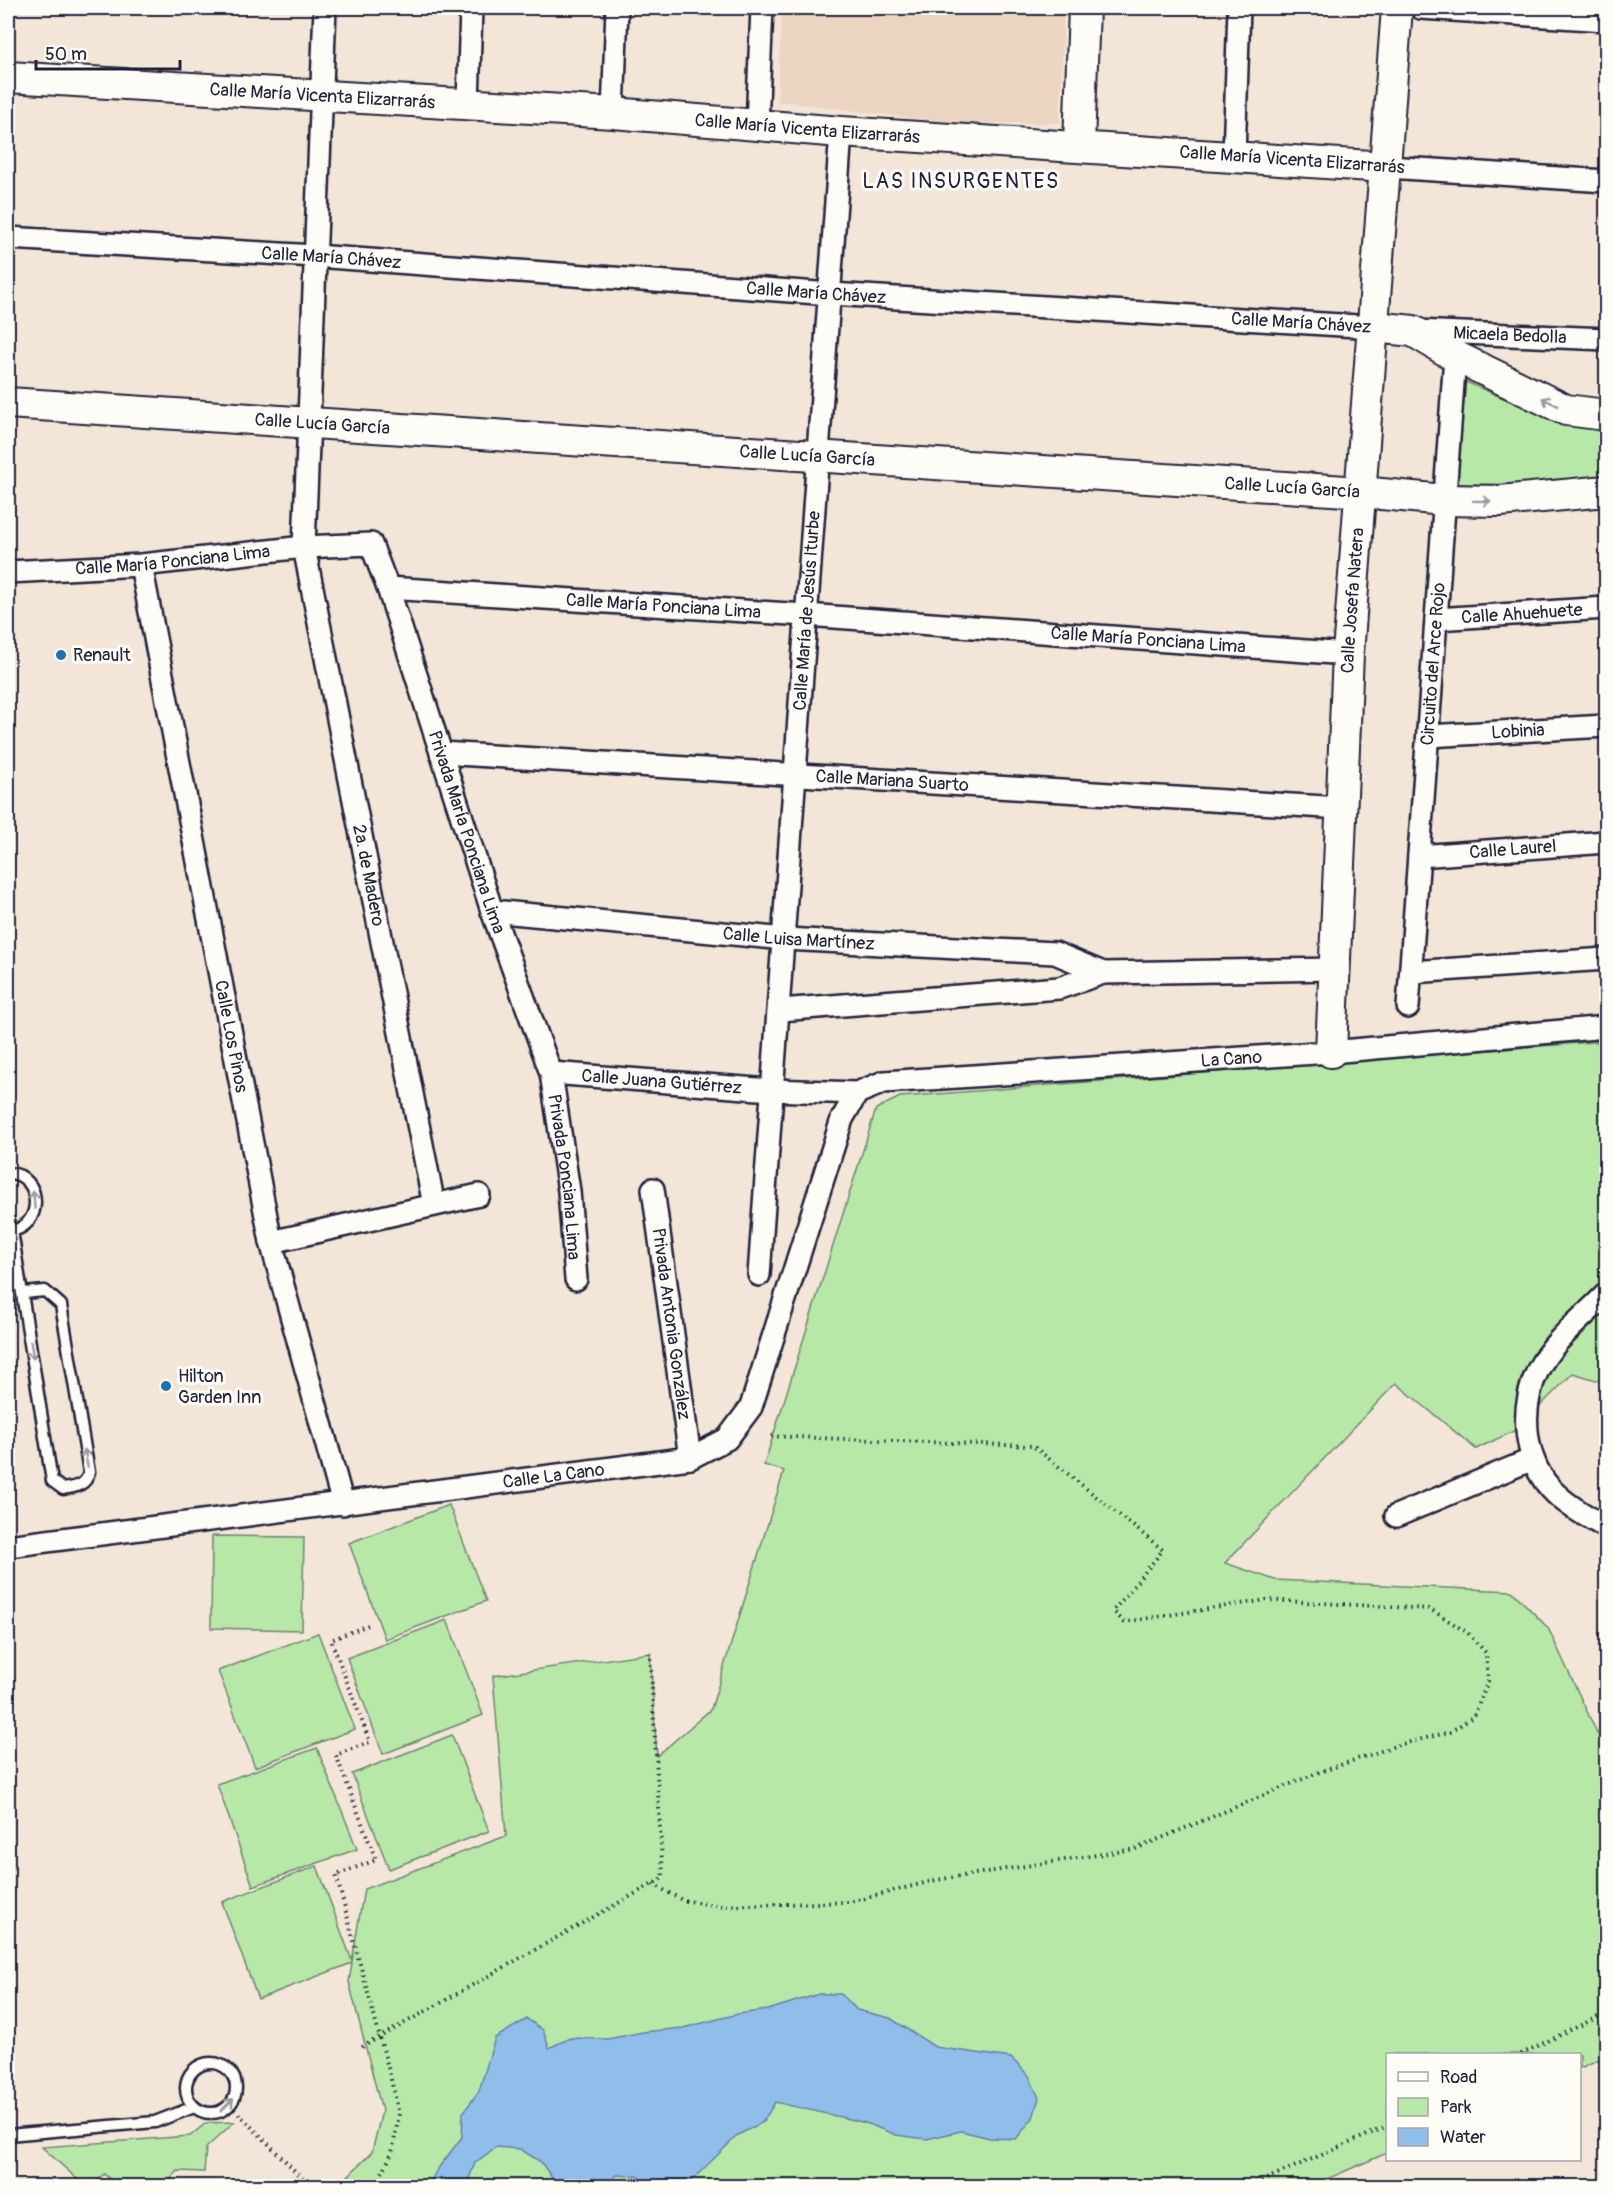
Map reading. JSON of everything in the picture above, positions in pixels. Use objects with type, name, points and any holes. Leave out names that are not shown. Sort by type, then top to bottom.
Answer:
[{"type":"street","name":"2a. de Madero","points":[[325,8],[304,547],[434,1205]]},
{"type":"street","points":[[468,104],[471,8]]},
{"type":"street","points":[[614,113],[617,8]]},
{"type":"street","points":[[758,125],[762,8]]},
{"type":"street","points":[[1079,146],[1084,8]]},
{"type":"street","points":[[1234,156],[1239,8]]},
{"type":"street","name":"Calle Josefa Natera","points":[[1330,1052],[1348,654],[1387,167],[1397,8]]},
{"type":"street","points":[[1421,8],[1606,20]]},
{"type":"street","name":"Calle María Vicenta Elizarrarás","points":[[8,77],[614,113],[841,132],[1606,182]]},
{"type":"street","name":"Calle María de Jesús Iturbe","points":[[759,1275],[780,1010],[841,132]]},
{"type":"street","name":"Calle María Chávez","points":[[8,238],[315,256],[831,294],[1413,331],[1455,356],[1566,410],[1606,415]]},
{"type":"street","name":"Micaela Bedolla","points":[[1413,331],[1606,339]]},
{"type":"street","name":"Circuito del Arce Rojo","points":[[1408,1007],[1455,356]]},
{"type":"street","name":"Calle Lucía García","points":[[8,403],[1361,492],[1444,500],[1500,501],[1606,491]]},
{"type":"street","name":"Calle María Ponciana Lima","points":[[8,572],[141,565],[304,547],[371,544],[388,588],[1348,654]]},
{"type":"street","name":"Calle Los Pinos","points":[[141,565],[271,1242],[343,1504]]},
{"type":"street","name":"Privada María Ponciana Lima","points":[[388,588],[492,911],[551,1073]]},
{"type":"street","name":"Calle Ahuehuete","points":[[1436,619],[1606,608]]},
{"type":"street","name":"Lobinia","points":[[1428,736],[1606,726]]},
{"type":"street","name":"Calle Mariana Suarto","points":[[441,753],[1342,808]]},
{"type":"street","name":"Calle Laurel","points":[[1419,856],[1606,842]]},
{"type":"street","name":"Calle Luisa Martínez","points":[[492,911],[785,939],[1055,953],[1103,973]]},
{"type":"street","points":[[1411,972],[1606,959]]},
{"type":"street","name":"Calle Luisa Martínez","points":[[780,1010],[1059,988],[1103,973],[1334,969]]},
{"type":"street","name":"La Cano","points":[[857,1093],[885,1082],[1330,1052],[1606,1027]]},
{"type":"street","name":"Calle Juana Gutiérrez","points":[[551,1073],[772,1090],[857,1093]]},
{"type":"street","name":"Privada Ponciana Lima","points":[[551,1073],[569,1191],[576,1279]]},
{"type":"street","name":"Calle La Cano","points":[[8,1546],[690,1458],[727,1438],[751,1407],[842,1119],[857,1093]]},
{"type":"street","name":"Privada Antonia González","points":[[653,1189],[690,1458]]},
{"type":"street","points":[[271,1242],[479,1195]]},
{"type":"street","points":[[1606,1294],[1559,1342],[1539,1368],[1528,1400],[1527,1433],[1533,1459],[1554,1493],[1580,1514],[1606,1527]]},
{"type":"street","points":[[1396,1516],[1533,1459]]},
{"type":"lane","points":[[8,1173],[21,1176],[29,1182],[36,1202],[34,1214],[28,1223],[10,1231],[23,1293],[52,1481],[59,1488],[80,1486],[89,1472],[60,1305],[45,1291],[23,1293]]},
{"type":"lane","points":[[217,2062],[229,2069],[236,2080],[237,2094],[230,2105],[219,2113],[206,2113],[194,2107],[187,2095],[186,2082],[192,2070],[204,2063],[217,2062]]},
{"type":"lane","points":[[8,2136],[155,2122],[194,2107]]},
{"type":"path","points":[[653,1884],[682,1900],[720,1906],[850,1902],[936,1880],[1135,1849],[1317,1773],[1398,1745],[1450,1732],[1474,1716],[1488,1681],[1486,1653],[1468,1633],[1430,1609],[1266,1600],[1124,1622],[1113,1611],[1164,1550],[1033,1446],[767,1436]]},
{"type":"path","points":[[368,1624],[331,1640],[370,1742],[336,1755],[376,1860],[336,1875],[381,2039],[399,2115],[392,2153],[376,2187]]},
{"type":"path","points":[[362,2047],[381,2039],[663,1878],[650,1653]]},
{"type":"path","points":[[1525,2053],[1606,2013]]},
{"type":"path","points":[[230,2105],[310,2187]]},
{"type":"path","points":[[1250,2187],[1386,2127]]},
{"type":"shaded area","points":[[782,8],[1064,8],[1060,123],[951,123],[777,101]]},
{"type":"green space","points":[[1464,381],[1553,420],[1606,425],[1606,479],[1536,485],[1453,484]]},
{"type":"green space","points":[[1606,1041],[1606,1383],[1573,1373],[1516,1430],[1476,1449],[1396,1383],[1225,1563],[1275,1580],[1512,1591],[1548,1628],[1598,1735],[1606,1738],[1606,2056],[1581,2068],[1581,2053],[1386,2053],[1386,2153],[1311,2186],[328,2186],[343,2181],[372,2152],[382,2111],[349,1982],[352,1963],[258,1999],[222,1902],[317,1866],[352,1961],[364,1889],[506,1836],[493,1676],[650,1653],[657,1756],[711,1709],[784,1471],[764,1465],[876,1109],[900,1097]]},
{"type":"green space","points":[[449,1505],[486,1601],[385,1639],[349,1543]]},
{"type":"green space","points":[[212,1536],[304,1537],[302,1630],[211,1628]]},
{"type":"green space","points":[[447,1620],[483,1715],[383,1754],[347,1658]]},
{"type":"green space","points":[[318,1633],[355,1729],[255,1767],[218,1671]]},
{"type":"green space","points":[[452,1735],[489,1831],[389,1869],[352,1774]]},
{"type":"green space","points":[[317,1748],[357,1849],[253,1886],[217,1784]]},
{"type":"green space","points":[[234,2122],[206,2148],[204,2172],[178,2171],[164,2186],[118,2186],[104,2174],[92,2186],[85,2186],[42,2147],[190,2136],[206,2123]]},
{"type":"water","points":[[819,1994],[841,1994],[857,2010],[890,2018],[935,2047],[1011,2058],[1029,2076],[1039,2098],[1033,2118],[1016,2139],[990,2138],[961,2131],[927,2139],[896,2135],[866,2123],[775,2102],[763,2122],[738,2135],[692,2180],[680,2186],[648,2186],[638,2176],[616,2175],[611,2186],[570,2186],[554,2181],[541,2162],[520,2149],[496,2147],[475,2163],[466,2186],[428,2186],[462,2137],[463,2113],[479,2091],[495,2038],[527,2019],[543,2030],[549,2048],[570,2038],[608,2039],[643,2032],[683,2028],[738,2014],[768,2010]]},
{"type":"place","name":"Renault","points":[[61,655]]},
{"type":"place","name":"Hilton Garden Inn","points":[[166,1386]]},
{"type":"district","name":"LAS INSURGENTES","points":[[961,181]]}]
